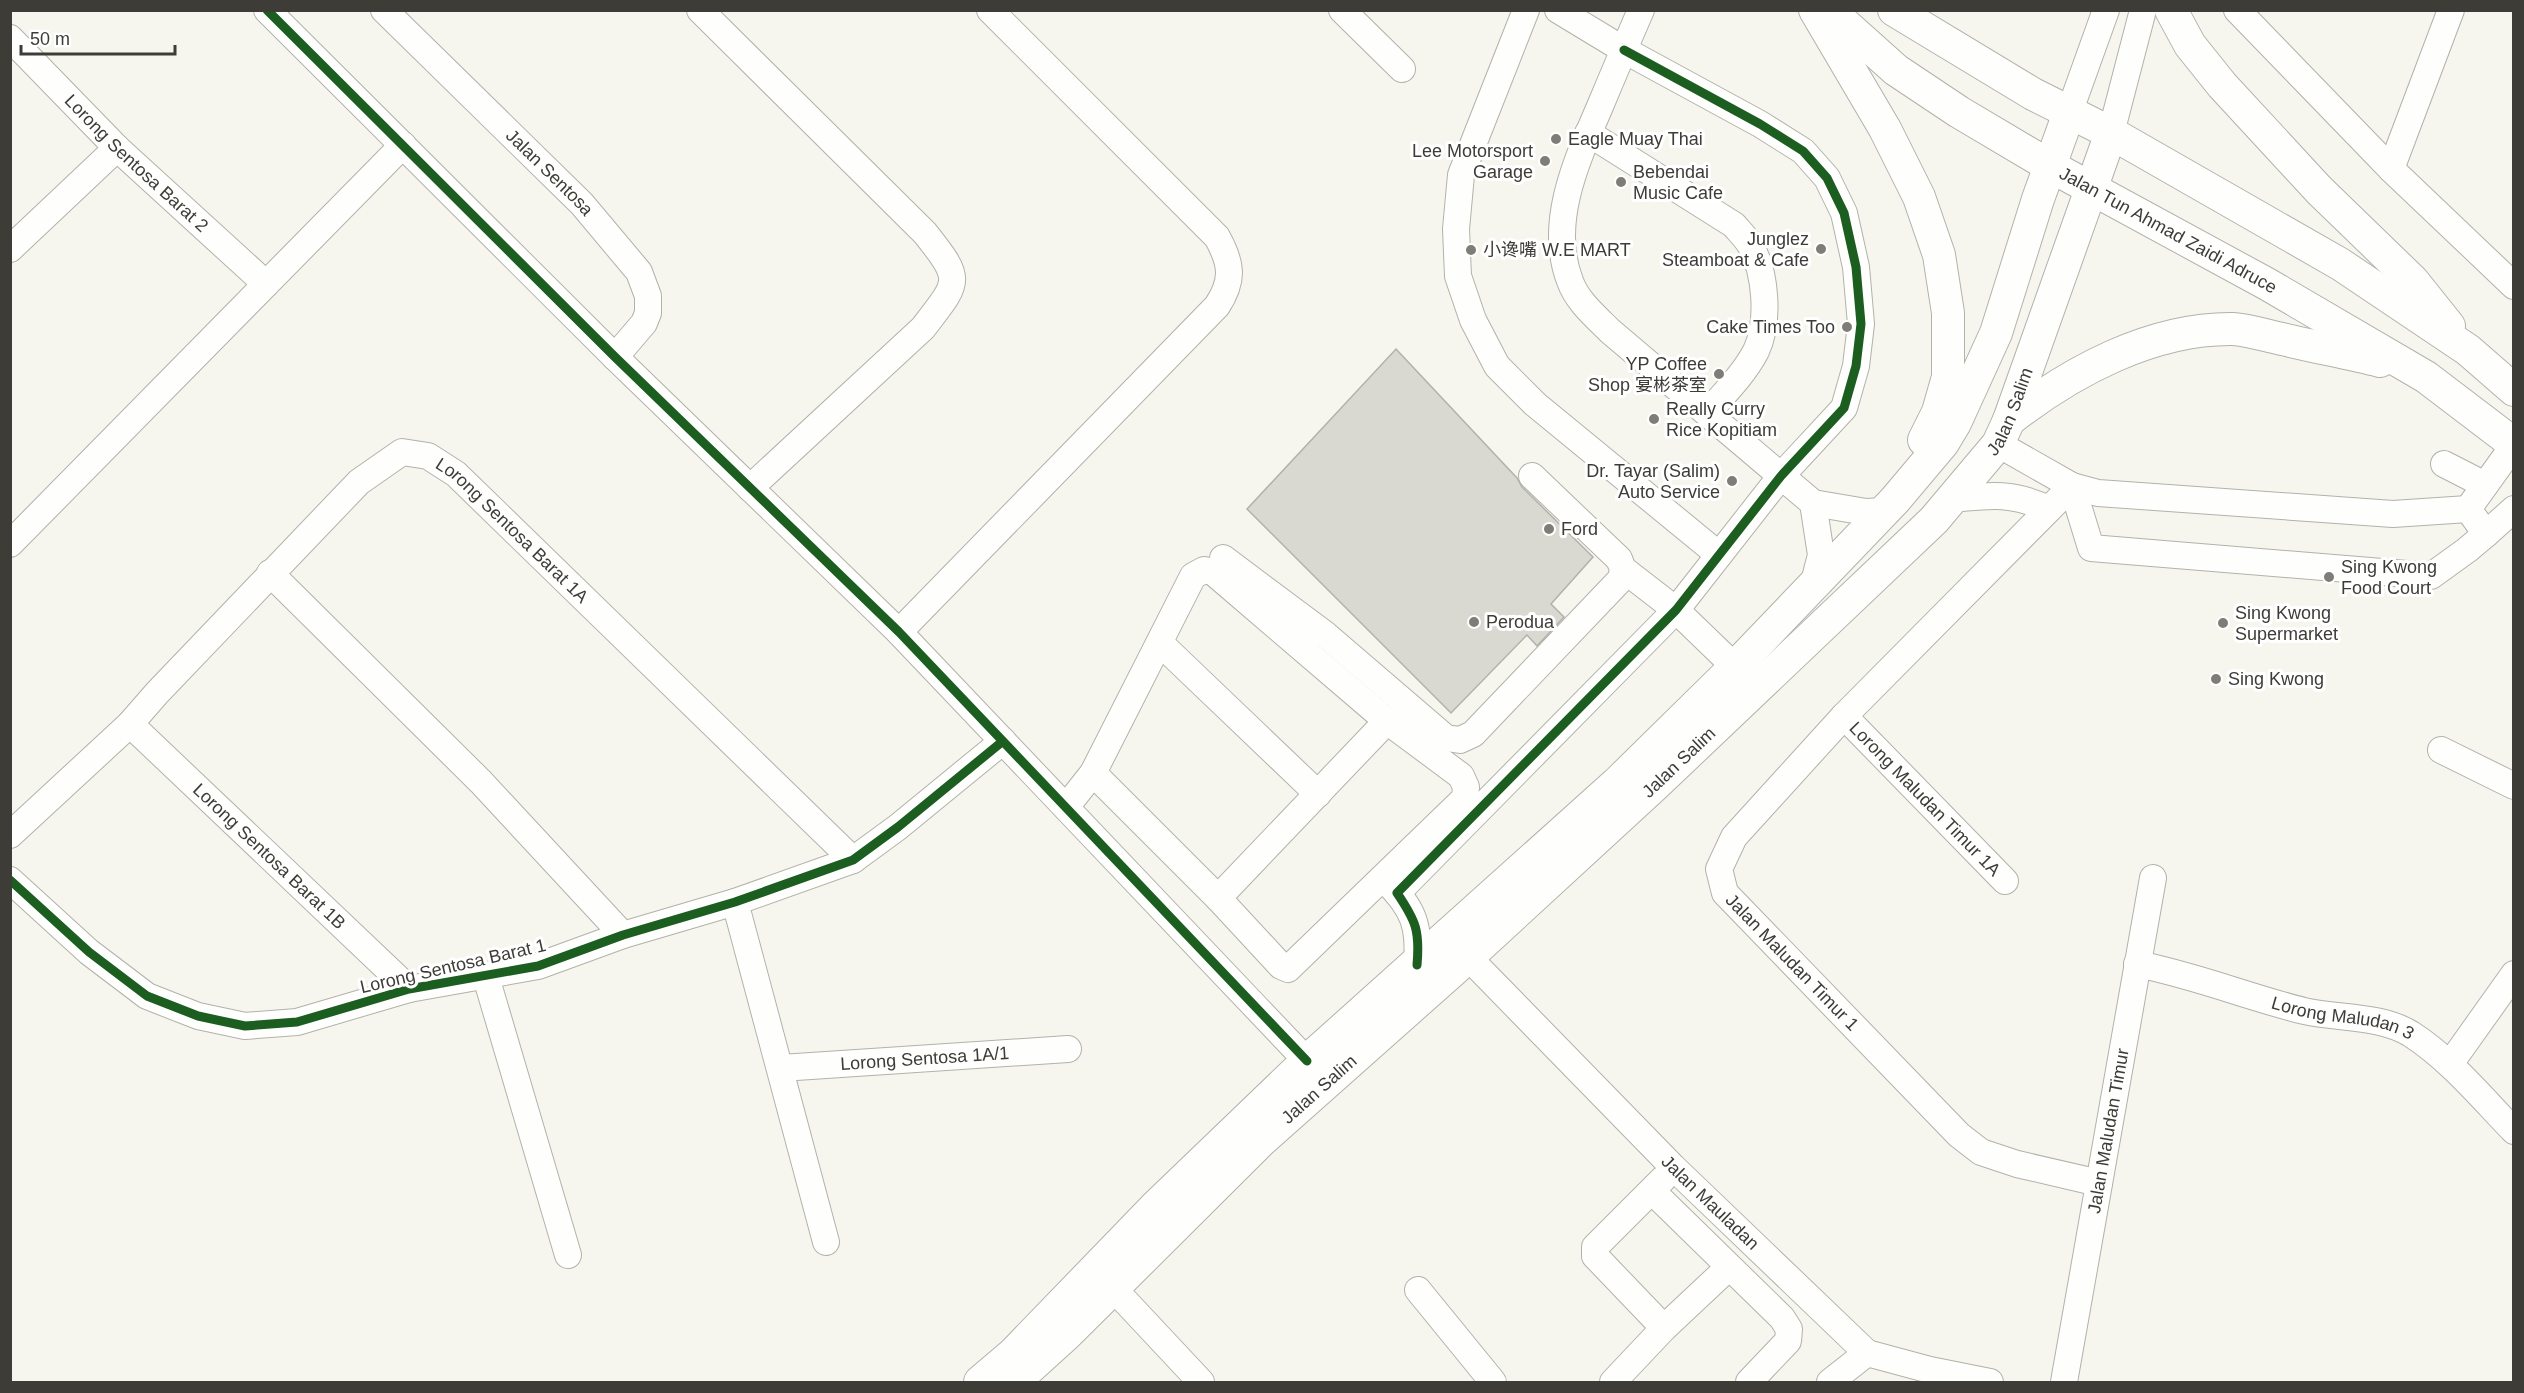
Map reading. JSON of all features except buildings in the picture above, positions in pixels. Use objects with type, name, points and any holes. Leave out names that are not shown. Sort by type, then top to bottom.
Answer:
[{"type":"main road","points":[[1815,10],[1885,129],[1919,197],[1940,255],[1948,313],[1948,377],[1938,412],[1889,506]]},
{"type":"main road","name":"Jalan Tun Ahmad Zaidi Adruce","points":[[1829,10],[1896,69],[1959,112],[2050,166],[2120,202],[2256,278],[2426,377],[2514,445]]},
{"type":"main road","points":[[1894,10],[2033,94],[2110,133],[2340,264],[2468,350],[2514,390]]},
{"type":"main road","points":[[2171,10],[2190,45],[2222,86],[2319,190],[2413,282],[2468,350]]},
{"type":"main road","name":"Jalan Salim","points":[[980,1383],[1013,1354],[1155,1207],[1307,1061],[1617,783],[1735,667],[1889,506],[1943,443],[1955,423],[1996,333],[2069,113]]},
{"type":"main road","name":"Jalan Salim","points":[[1014,1383],[1262,1140],[1468,957],[1681,760],[1934,520],[2004,432],[2093,189],[2110,133]]},
{"type":"main road","points":[[2004,432],[2040,396],[2086,369],[2139,346],[2198,331],[2236,329],[2379,361],[2426,377]]},
{"type":"street","points":[[267,10],[615,357],[899,632],[1307,1061]]},
{"type":"street","name":"Jalan Sentosa","points":[[384,10],[582,204],[639,272],[648,296],[648,313],[644,323],[615,357]]},
{"type":"street","points":[[700,10],[926,232],[949,263],[954,279],[947,297],[923,328],[750,488]]},
{"type":"street","points":[[899,632],[1217,306],[1227,291],[1230,268],[1217,237],[990,10]]},
{"type":"street","points":[[1342,10],[1402,69]]},
{"type":"street","points":[[1526,10],[1461,175],[1456,229],[1458,276],[1473,320],[1497,366],[1535,404],[1719,555]]},
{"type":"street","points":[[1093,773],[1218,898],[1281,966],[1288,969],[1390,886],[1676,610],[1781,476],[1844,408],[1856,366],[1861,324],[1856,267],[1844,213],[1827,178],[1803,152],[1760,124],[1624,50],[1558,10]]},
{"type":"street","points":[[1641,10],[1576,163],[1564,210],[1562,250],[1570,282],[1585,306],[1610,331],[1813,503],[1866,512],[1889,506]]},
{"type":"street","name":"Jalan Salim","points":[[2069,113],[2106,10]]},
{"type":"street","name":"Jalan Salim","points":[[2110,133],[2144,10]]},
{"type":"street","points":[[2237,10],[2391,170],[2514,286]]},
{"type":"street","points":[[2391,170],[2451,10]]},
{"type":"street","name":"Lorong Sentosa Barat 2","points":[[10,38],[117,148],[266,284]]},
{"type":"street","points":[[1588,134],[1734,225],[1750,245],[1764,285],[1766,321],[1756,351],[1732,385],[1707,413]]},
{"type":"street","points":[[10,544],[403,145]]},
{"type":"street","points":[[10,249],[117,148]]},
{"type":"street","points":[[2004,432],[2072,486],[2109,494],[2393,514],[2468,509]]},
{"type":"street","points":[[2468,509],[2514,445]]},
{"type":"street","name":"Lorong Sentosa Barat 1A","points":[[10,836],[130,724],[358,482],[402,452],[428,456],[456,474],[853,860]]},
{"type":"street","points":[[2444,464],[2485,485]]},
{"type":"street","points":[[1532,476],[1619,560],[1623,569],[1676,610],[1735,667]]},
{"type":"street","points":[[2072,486],[2091,548],[2431,576],[2486,534],[2514,508]]},
{"type":"street","name":"Jalan Maludan Timur 1","points":[[2072,486],[1844,716],[1734,837],[1719,868],[1725,893],[1959,1135],[1981,1152],[2017,1164],[2098,1183]]},
{"type":"street","points":[[1952,499],[1995,494],[2030,500],[2048,509]]},
{"type":"street","points":[[1812,586],[1821,555],[1813,503]]},
{"type":"street","points":[[2468,509],[2486,534]]},
{"type":"street","points":[[1223,558],[1326,635],[1446,738],[1461,740],[1473,734],[1621,579],[1623,569]]},
{"type":"street","points":[[1066,807],[1093,773],[1097,760],[1193,576],[1204,570],[1213,572],[1387,721],[1461,776],[1466,787],[1465,798],[1390,886]]},
{"type":"street","points":[[270,573],[481,782],[623,935]]},
{"type":"street","points":[[1160,643],[1318,794]]},
{"type":"street","name":"Lorong Maludan Timur 1A","points":[[1844,716],[2006,881]]},
{"type":"street","points":[[1218,898],[1387,721]]},
{"type":"street","name":"Lorong Sentosa Barat 1B","points":[[130,724],[409,989]]},
{"type":"street","name":"Lorong Sentosa Barat 1","points":[[10,880],[89,952],[147,996],[198,1016],[245,1026],[297,1022],[409,989],[538,966],[623,935],[735,902],[853,860],[898,827],[1003,741]]},
{"type":"street","points":[[2441,750],[2514,786]]},
{"type":"street","name":"Jalan Maludan Timur","points":[[2064,1383],[2153,878]]},
{"type":"street","points":[[1390,886],[1411,914],[1419,937],[1417,964]]},
{"type":"street","points":[[735,902],[826,1242]]},
{"type":"street","name":"Jalan Mauladan","points":[[1468,957],[1673,1167],[1867,1353],[1990,1383]]},
{"type":"street","name":"Lorong Maludan 3","points":[[2137,964],[2308,1011],[2394,1026],[2410,1034],[2450,1064],[2514,1131]]},
{"type":"street","points":[[2450,1064],[2514,974]]},
{"type":"street","points":[[486,976],[568,1255]]},
{"type":"street","name":"Lorong Sentosa 1A/1","points":[[781,1068],[1068,1048]]},
{"type":"street","points":[[1664,1328],[1595,1256],[1595,1247],[1673,1167]]},
{"type":"street","points":[[1652,1191],[1782,1318],[1789,1329],[1788,1341],[1749,1383]]},
{"type":"street","points":[[1613,1383],[1664,1328],[1729,1268]]},
{"type":"street","points":[[1113,1288],[1201,1383]]},
{"type":"street","points":[[1418,1290],[1494,1383]]},
{"type":"street","points":[[1830,1383],[1867,1353]]},
{"type":"cycle path","points":[[267,10],[615,357],[899,632],[1307,1061]]},
{"type":"cycle path","points":[[1417,965],[1418,943],[1415,927],[1409,911],[1397,893],[1676,610],[1781,476],[1844,408],[1856,366],[1861,324],[1856,267],[1844,213],[1827,178],[1803,151],[1760,124],[1624,50]]},
{"type":"cycle path","points":[[10,880],[89,952],[147,996],[198,1016],[245,1026],[297,1022],[409,989],[538,966],[623,935],[735,902],[853,860],[898,827],[1003,741]]},
{"type":"place","name":"Eagle Muay Thai","points":[[1556,139]]},
{"type":"place","name":"Lee Motorsport Garage","points":[[1545,161]]},
{"type":"place","name":"Bebendai Music Cafe","points":[[1621,182]]},
{"type":"place","name":"Junglez Steamboat & Cafe","points":[[1821,249]]},
{"type":"place","name":"小谗嘴 W.E MART","points":[[1471,250]]},
{"type":"place","name":"Cake Times Too","points":[[1847,327]]},
{"type":"place","name":"YP Coffee Shop 宴彬茶室","points":[[1719,374]]},
{"type":"place","name":"Really Curry Rice Kopitiam","points":[[1654,419]]},
{"type":"place","name":"Dr. Tayar (Salim) Auto Service","points":[[1732,481]]},
{"type":"place","name":"Ford","points":[[1549,529]]},
{"type":"place","name":"Sing Kwong Food Court","points":[[2329,577]]},
{"type":"place","name":"Perodua","points":[[1474,622]]},
{"type":"place","name":"Sing Kwong Supermarket","points":[[2223,623]]},
{"type":"place","name":"Sing Kwong","points":[[2216,679]]}]
